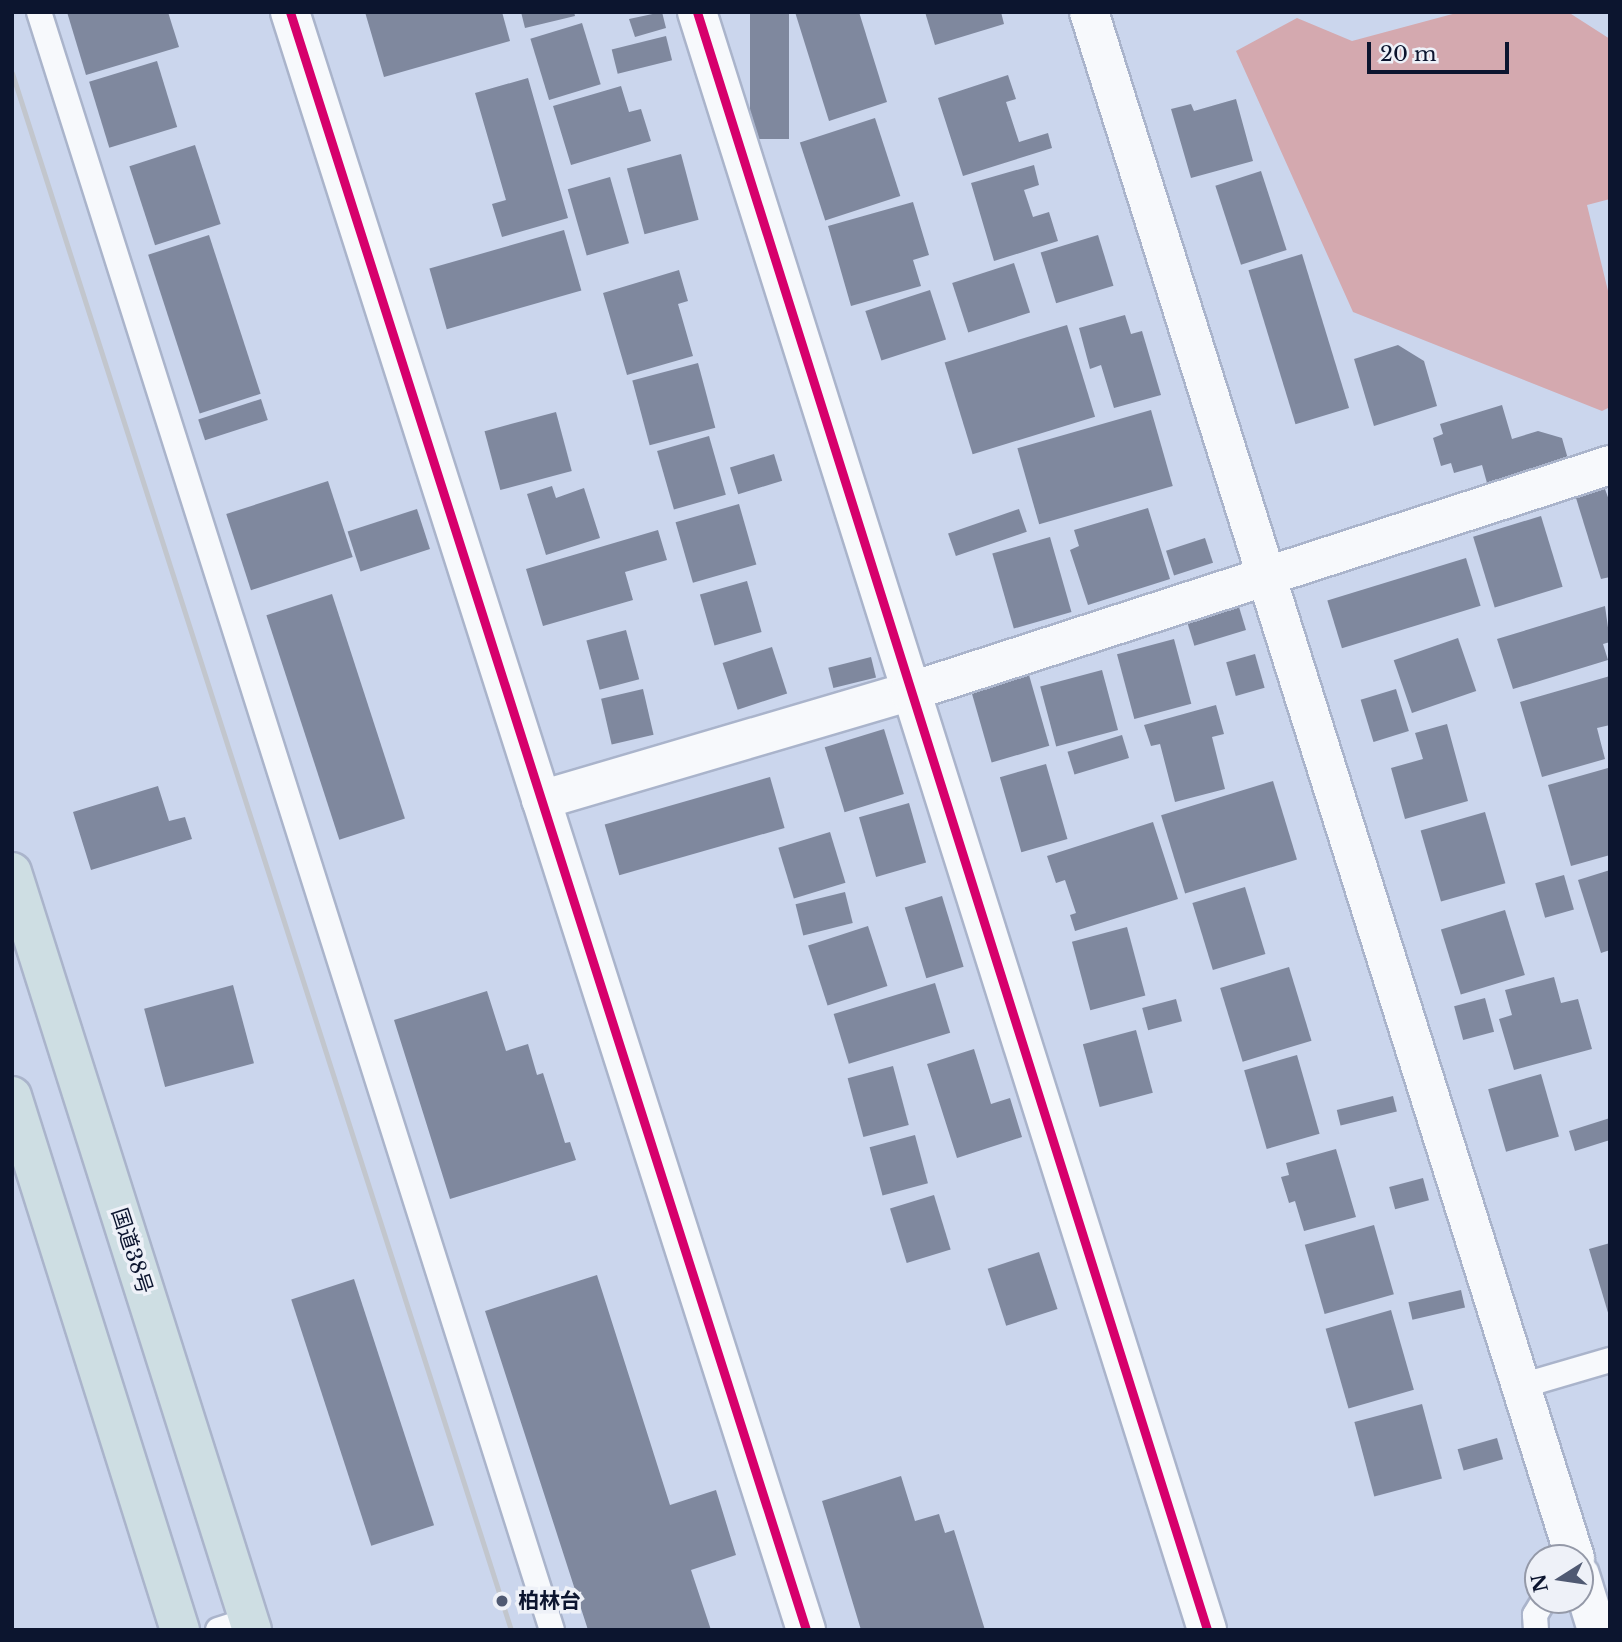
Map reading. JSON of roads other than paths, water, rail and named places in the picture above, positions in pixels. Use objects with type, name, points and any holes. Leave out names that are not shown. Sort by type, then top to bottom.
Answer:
[{"type":"highway","name":"国道38号","points":[[12,872],[239,1626]]},
{"type":"highway","points":[[12,1096],[180,1630]]},
{"type":"street","points":[[290,12],[806,1630]]},
{"type":"street","points":[[696,12],[1207,1630]]},
{"type":"street","points":[[1089,12],[1269,576],[1571,1544]]},
{"type":"street","points":[[541,800],[909,692],[1610,465]]},
{"type":"lane","points":[[39,12],[552,1630]]},
{"type":"lane","points":[[1521,1386],[1610,1360]]},
{"type":"railway","points":[[12,73],[511,1630]]},
{"type":"place","name":"柏林台","points":[[502,1601]]}]
